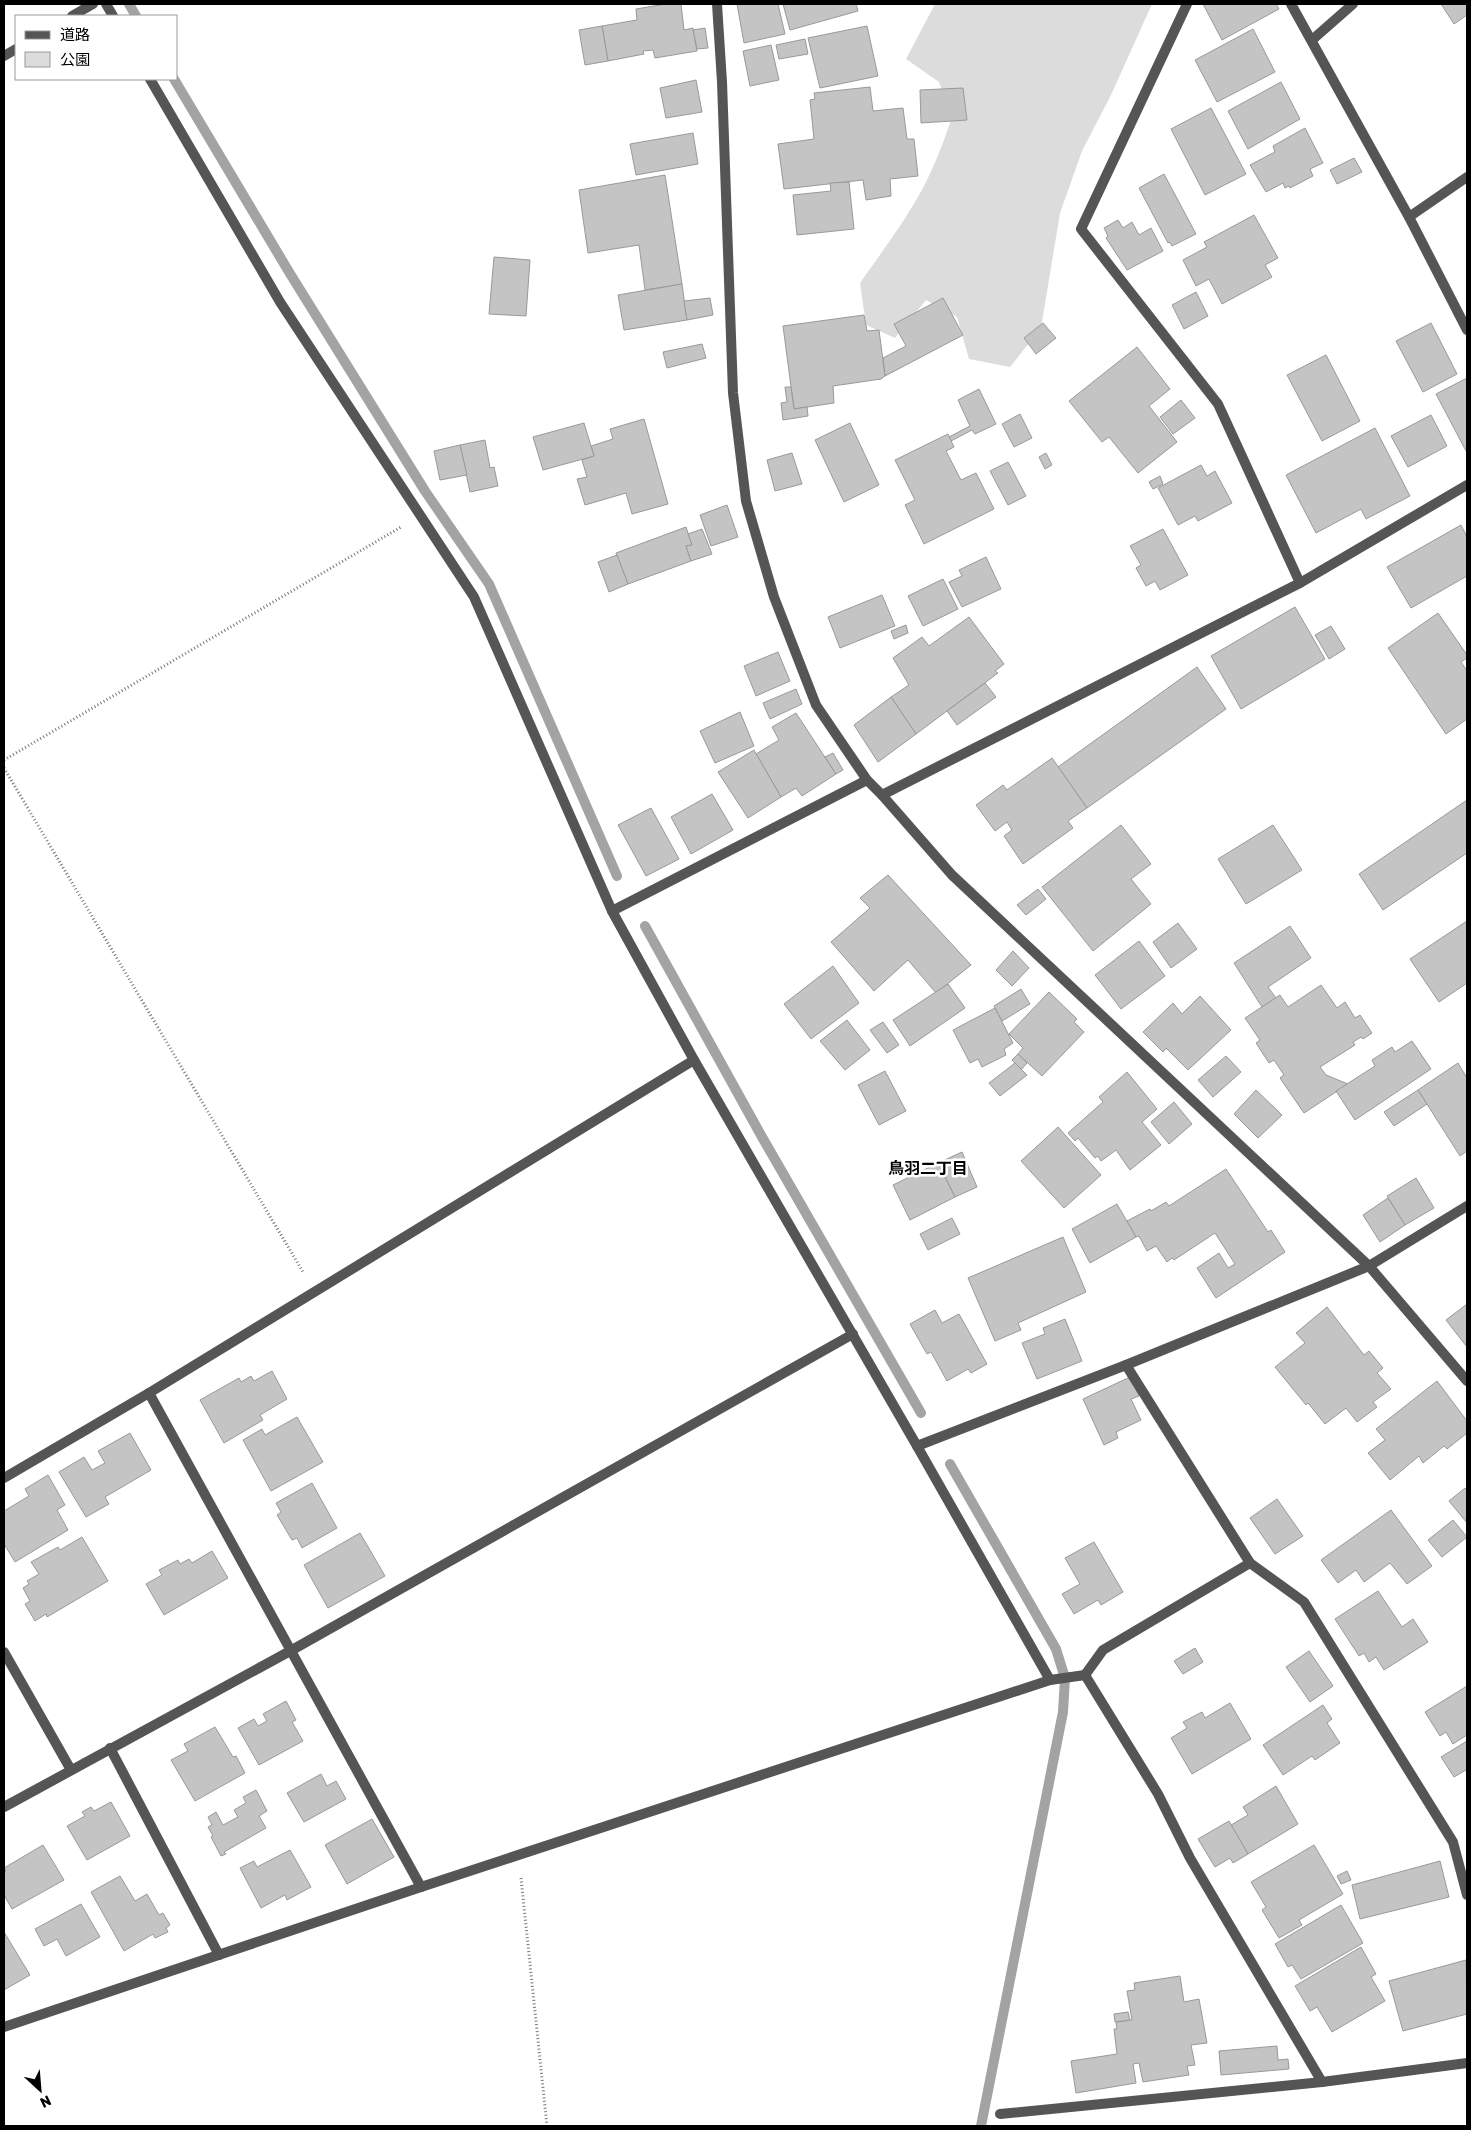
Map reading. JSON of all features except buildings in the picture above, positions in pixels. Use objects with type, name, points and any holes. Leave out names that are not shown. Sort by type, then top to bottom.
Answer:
[{"type":"street","points":[[74,15],[93,4]]},
{"type":"street","points":[[106,4],[112,15]]},
{"type":"street","points":[[717,4],[722,82],[734,393],[746,501],[774,597],[816,706],[867,780],[952,875],[1369,1266],[1467,1381]]},
{"type":"street","points":[[1187,4],[1081,229],[1218,404],[1300,583]]},
{"type":"street","points":[[1291,4],[1408,217],[1467,330]]},
{"type":"street","points":[[1312,40],[1353,4]]},
{"type":"street","points":[[4,56],[15,50]]},
{"type":"street","points":[[151,80],[280,302],[474,597],[612,911],[694,1060],[1050,1680]]},
{"type":"street","points":[[1408,217],[1467,177]]},
{"type":"street","points":[[882,795],[1300,583],[1467,485]]},
{"type":"street","points":[[612,911],[867,780]]},
{"type":"street","points":[[4,1478],[149,1392],[694,1060]]},
{"type":"street","points":[[917,1446],[1369,1266],[1467,1206]]},
{"type":"street","points":[[4,1807],[292,1650],[852,1334]]},
{"type":"street","points":[[1126,1364],[1250,1563],[1304,1602],[1453,1842],[1467,1896]]},
{"type":"street","points":[[149,1392],[421,1887]]},
{"type":"street","points":[[4,2027],[421,1887],[1050,1680],[1085,1675],[1103,1650],[1250,1563]]},
{"type":"street","points":[[4,1652],[71,1770]]},
{"type":"street","points":[[1085,1675],[1158,1794],[1190,1858],[1322,2082]]},
{"type":"street","points":[[110,1748],[219,1955]]},
{"type":"street","points":[[1000,2114],[1322,2082],[1467,2063]]},
{"type":"path","points":[[4,760],[421,515]]},
{"type":"path","points":[[4,768],[314,1292]]},
{"type":"path","points":[[518,1855],[547,2126]]},
{"type":"green space","points":[[935,4],[1152,4],[1111,95],[1082,151],[1060,213],[1041,328],[1010,367],[969,359],[957,317],[926,300],[895,338],[866,325],[860,283],[901,224],[923,188],[939,153],[952,117],[939,82],[906,59]]},
{"type":"waterway","points":[[129,4],[135,15]]},
{"type":"waterway","points":[[175,80],[289,272],[425,491],[489,584],[617,876]]},
{"type":"waterway","points":[[645,926],[762,1137],[921,1413]]},
{"type":"waterway","points":[[950,1464],[1056,1649],[1065,1678],[1063,1712],[981,2126]]},
{"type":"district","name":"鳥羽二丁目","points":[[928,1168]]}]
